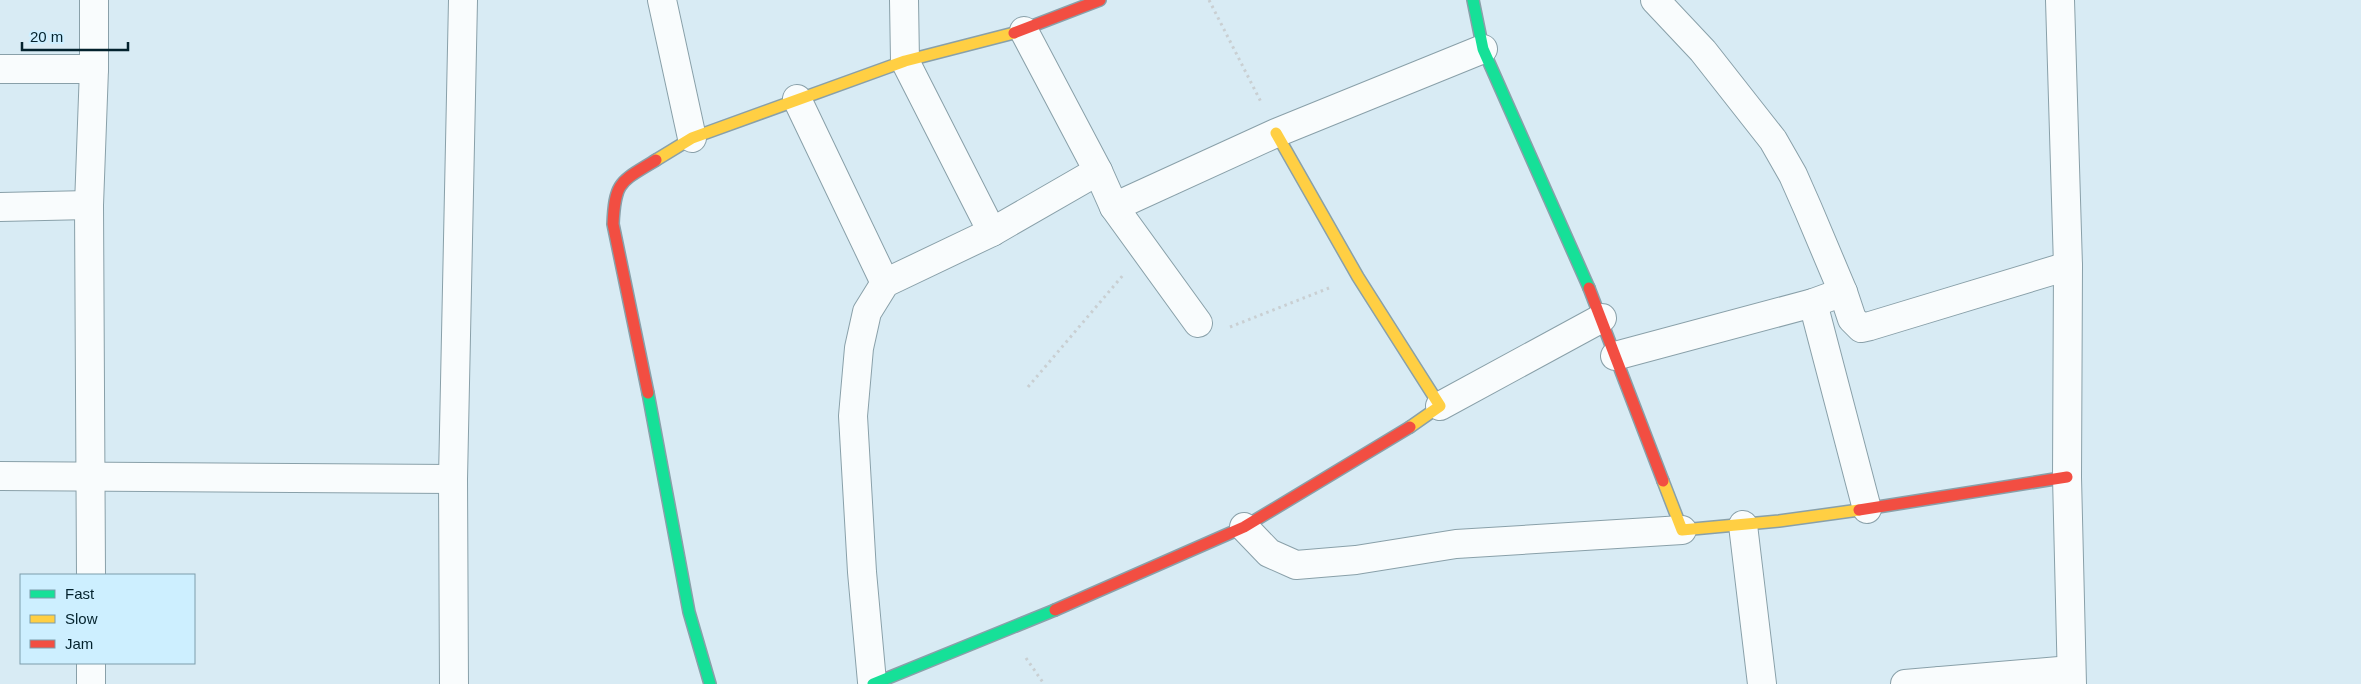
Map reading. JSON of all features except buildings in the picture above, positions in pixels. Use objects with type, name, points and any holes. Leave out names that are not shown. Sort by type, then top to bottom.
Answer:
[{"type":"street","points":[[91,574],[92,477],[89,205],[94,69],[94,0]]},
{"type":"street","points":[[454,684],[452,479],[464,0]]},
{"type":"street","points":[[662,0],[692,138]]},
{"type":"street","points":[[904,0],[905,61],[992,232]]},
{"type":"street","points":[[710,684],[689,612],[656,434],[613,224],[614,198],[622,182],[692,138],[905,61],[1024,32],[1100,0]]},
{"type":"street","points":[[1473,0],[1482,49],[1602,318],[1682,530]]},
{"type":"street","points":[[1656,0],[1703,51],[1773,140],[1793,174],[1843,292],[1852,319],[1862,328],[2068,266]]},
{"type":"street","points":[[1905,684],[2072,677],[2067,477],[2068,266],[2060,0]]},
{"type":"street","points":[[1024,32],[1098,171],[1114,207],[1198,323]]},
{"type":"street","points":[[1114,207],[1276,133],[1482,49]]},
{"type":"street","points":[[0,69],[94,69]]},
{"type":"street","points":[[797,99],[886,283]]},
{"type":"street","points":[[1276,133],[1358,277],[1440,406]]},
{"type":"street","points":[[1098,171],[992,232],[886,283],[866,312],[859,348],[853,416],[862,572],[873,683],[1008,630],[1244,527],[1412,426],[1440,406],[1602,318]]},
{"type":"street","points":[[0,207],[89,205]]},
{"type":"street","points":[[1615,356],[1813,303],[1843,292]]},
{"type":"street","points":[[1813,303],[1867,509]]},
{"type":"street","points":[[0,476],[452,479]]},
{"type":"street","points":[[1244,527],[1269,553],[1296,564],[1356,560],[1456,544],[1743,525],[1867,509],[2067,477]]},
{"type":"street","points":[[1743,525],[1762,684]]},
{"type":"street","points":[[91,664],[91,684]]},
{"type":"path","points":[[1209,0],[1276,133]]},
{"type":"path","points":[[1028,387],[1144,250]]},
{"type":"path","points":[[1198,323],[1203,330],[1224,329],[1358,277]]},
{"type":"traffic: fast","points":[[1473,0],[1483,49],[1589,288]]},
{"type":"traffic: fast","points":[[648,393],[689,612],[710,684]]},
{"type":"traffic: fast","points":[[873,684],[1055,610]]},
{"type":"traffic: slow","points":[[656,160],[692,138],[905,61],[1014,33]]},
{"type":"traffic: slow","points":[[1276,133],[1358,277],[1440,406],[1410,427]]},
{"type":"traffic: slow","points":[[1663,481],[1682,530],[1779,521],[1859,510]]},
{"type":"traffic: jam","points":[[1014,33],[1100,0]]},
{"type":"traffic: jam","points":[[648,393],[613,224],[618,190],[622,184],[656,160]]},
{"type":"traffic: jam","points":[[1589,288],[1663,481]]},
{"type":"traffic: jam","points":[[1055,610],[1244,527],[1410,427]]},
{"type":"traffic: jam","points":[[1859,510],[2067,477]]}]
